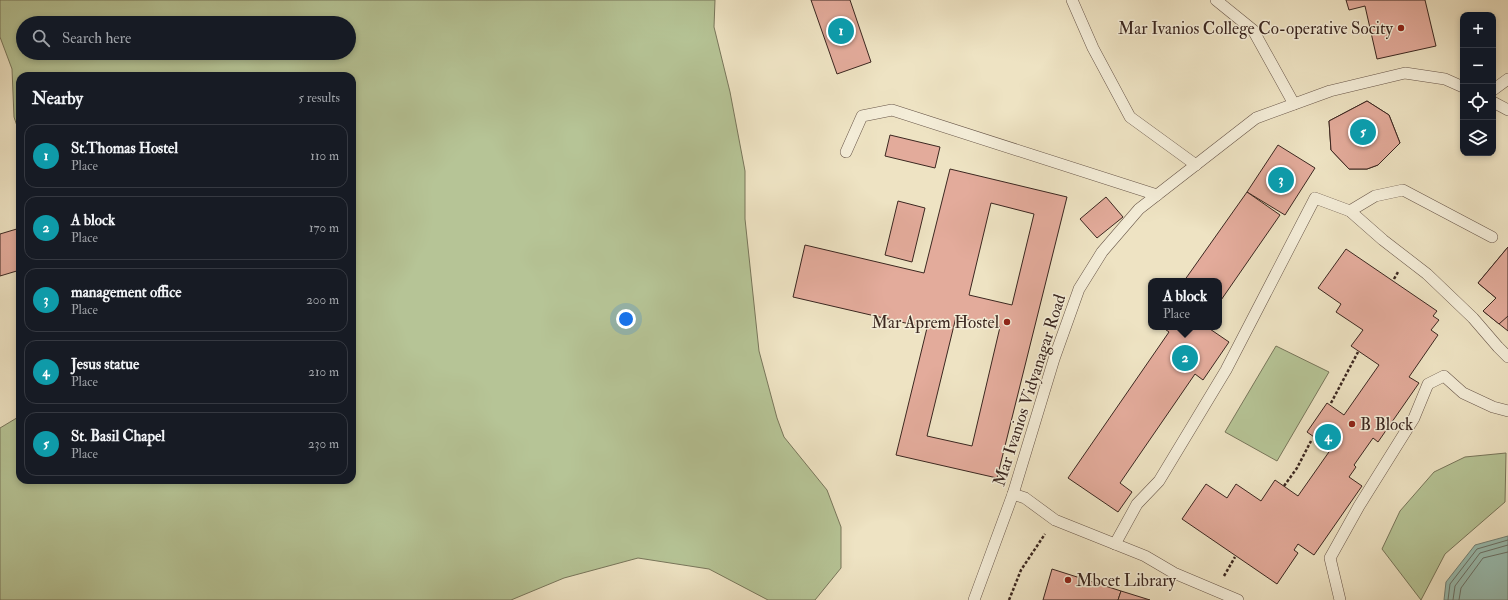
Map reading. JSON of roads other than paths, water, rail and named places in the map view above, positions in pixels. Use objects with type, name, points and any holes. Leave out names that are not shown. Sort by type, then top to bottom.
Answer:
[{"type":"lane","points":[[1072,0],[1093,48],[1130,117],[1196,165]]},
{"type":"lane","points":[[1216,0],[1253,30],[1294,104]]},
{"type":"lane","name":"Mar Ivanios Vidyanagar Road","points":[[974,600],[1013,494],[1054,359],[1079,289],[1102,252],[1139,209],[1256,118],[1330,90],[1405,72],[1445,79],[1460,86]]},
{"type":"lane","points":[[1496,88],[1508,79]]},
{"type":"lane","points":[[1496,104],[1508,110]]},
{"type":"lane","points":[[846,152],[862,116],[892,110],[1157,195]]},
{"type":"lane","points":[[1350,212],[1375,196],[1403,190],[1492,237]]},
{"type":"lane","points":[[1115,544],[1137,504],[1159,481],[1226,370],[1315,198],[1350,212],[1427,274],[1473,318],[1508,357]]},
{"type":"lane","points":[[1340,600],[1330,558],[1359,506],[1414,418],[1428,384],[1444,376],[1463,393],[1493,407],[1508,411]]},
{"type":"lane","points":[[1013,494],[1025,498],[1055,520],[1145,556],[1174,573],[1238,600]]},
{"type":"water","points":[[1508,536],[1508,600],[1444,600],[1446,582],[1475,545]]},
{"type":"place","name":"Mar Ivanios College Co-operative Socity","points":[[1401,28]]},
{"type":"place","name":"St.Thomas Hostel","points":[[841,31]]},
{"type":"place","name":"St. Basil Chapel","points":[[1363,132]]},
{"type":"place","name":"management office","points":[[1281,180]]},
{"type":"place","name":"Mar Aprem Hostel","points":[[1007,322]]},
{"type":"place","name":"A block","points":[[1185,358]]},
{"type":"place","name":"B Block","points":[[1352,424]]},
{"type":"place","name":"Jesus statue","points":[[1328,437]]},
{"type":"place","name":"Mbcet Library","points":[[1068,580]]}]
